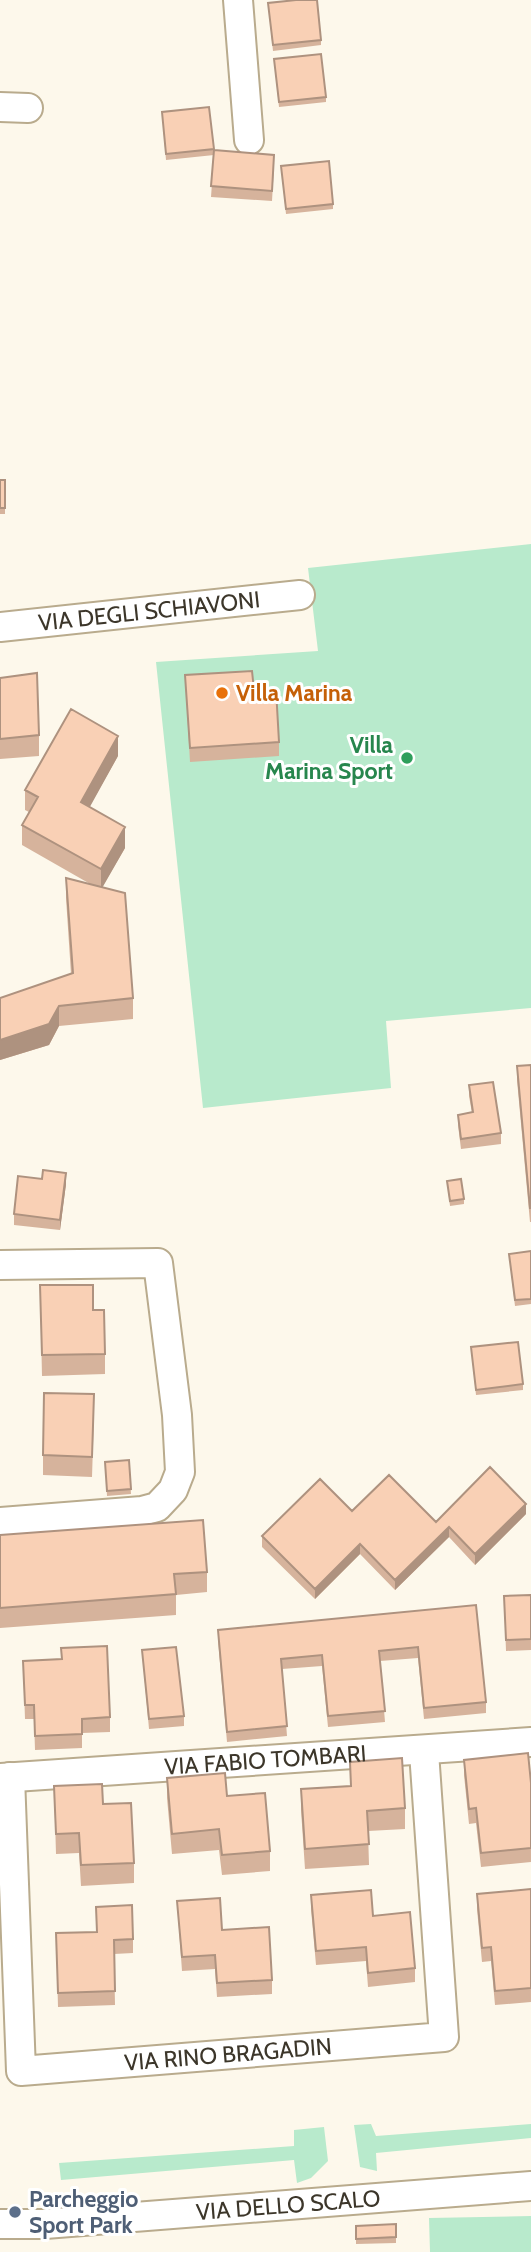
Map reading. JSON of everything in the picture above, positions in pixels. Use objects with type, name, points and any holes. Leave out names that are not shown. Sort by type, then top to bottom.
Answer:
[{"type":"street","points":[[238,0],[249,140]]},
{"type":"street","points":[[0,107],[28,108]]},
{"type":"street","name":"VIA DEGLI SCHIAVONI","points":[[0,628],[299,595]]},
{"type":"street","points":[[0,1265],[158,1263],[177,1415],[180,1472],[173,1490],[156,1507],[142,1511],[0,1522]]},
{"type":"street","name":"VIA FABIO TOMBARI","points":[[5,1777],[424,1752],[531,1742]]},
{"type":"street","name":"VIA RINO BRAGADIN","points":[[5,1777],[20,2071],[444,2037],[424,1752]]},
{"type":"street","name":"VIA DELLO SCALO","points":[[0,2224],[45,2224],[531,2186]]},
{"type":"green space","points":[[531,544],[531,1008],[386,1021],[391,1088],[203,1108],[156,662],[318,651],[308,568]]},
{"type":"green space","points":[[371,2124],[376,2136],[531,2124],[531,2138],[376,2153],[377,2171],[360,2167],[354,2125]]},
{"type":"green space","points":[[324,2127],[328,2161],[311,2178],[297,2183],[294,2160],[61,2180],[59,2163],[294,2146],[294,2130]]},
{"type":"green space","points":[[531,2216],[531,2252],[430,2252],[429,2218]]},
{"type":"building","points":[[317,0],[321,40],[273,45],[268,3]]},
{"type":"building","points":[[321,54],[326,97],[279,102],[274,59]]},
{"type":"building","points":[[209,107],[214,149],[166,154],[162,112]]},
{"type":"building","points":[[214,150],[274,155],[272,191],[211,186]]},
{"type":"building","points":[[329,161],[333,204],[286,209],[281,166]]},
{"type":"building","points":[[0,480],[5,480],[5,508],[0,508]]},
{"type":"building","points":[[252,671],[254,690],[276,689],[279,742],[190,748],[185,675]]},
{"type":"building","points":[[37,673],[39,735],[0,739],[0,678]]},
{"type":"building","points":[[71,709],[118,736],[81,802],[125,827],[101,869],[22,825],[38,797],[25,790]]},
{"type":"building","points":[[66,878],[125,893],[133,998],[59,1006],[49,1024],[0,1040],[0,998],[73,973]]},
{"type":"building","points":[[531,1065],[531,1208],[530,1208],[517,1066]]},
{"type":"building","points":[[493,1082],[501,1133],[461,1139],[458,1115],[473,1112],[469,1085]]},
{"type":"building","points":[[43,1170],[66,1173],[60,1220],[14,1214],[18,1176],[42,1179]]},
{"type":"building","points":[[461,1179],[464,1199],[450,1201],[447,1181]]},
{"type":"building","points":[[531,1251],[531,1299],[515,1300],[509,1254]]},
{"type":"building","points":[[40,1285],[93,1285],[93,1310],[104,1310],[105,1354],[42,1355]]},
{"type":"building","points":[[518,1342],[523,1384],[476,1390],[471,1347]]},
{"type":"building","points":[[44,1393],[94,1394],[92,1457],[43,1455]]},
{"type":"building","points":[[129,1460],[131,1489],[107,1491],[105,1462]]},
{"type":"building","points":[[490,1467],[526,1504],[475,1554],[449,1527],[395,1580],[360,1544],[315,1589],[262,1536],[320,1479],[352,1511],[389,1475],[436,1522]]},
{"type":"building","points":[[203,1520],[207,1572],[174,1574],[176,1594],[0,1608],[0,1535]]},
{"type":"building","points":[[531,1595],[531,1639],[506,1640],[504,1596]]},
{"type":"building","points":[[476,1605],[486,1702],[424,1708],[418,1647],[379,1651],[385,1711],[328,1716],[322,1655],[281,1659],[287,1726],[227,1732],[218,1630]]},
{"type":"building","points":[[107,1646],[110,1717],[82,1719],[82,1734],[35,1736],[34,1705],[25,1705],[23,1661],[62,1659],[61,1648]]},
{"type":"building","points":[[176,1647],[184,1716],[149,1719],[142,1650]]},
{"type":"building","points":[[528,1753],[531,1848],[481,1853],[476,1808],[469,1809],[464,1760]]},
{"type":"building","points":[[402,1758],[405,1808],[367,1811],[369,1844],[305,1849],[301,1789],[351,1786],[350,1762]]},
{"type":"building","points":[[225,1773],[227,1796],[265,1793],[270,1851],[222,1855],[219,1829],[172,1834],[167,1778]]},
{"type":"building","points":[[102,1784],[103,1804],[131,1803],[134,1863],[81,1865],[79,1833],[56,1834],[54,1786]]},
{"type":"building","points":[[531,1889],[531,1988],[495,1991],[491,1947],[482,1948],[477,1894]]},
{"type":"building","points":[[371,1890],[373,1916],[410,1912],[415,1968],[368,1973],[366,1947],[316,1951],[311,1895]]},
{"type":"building","points":[[220,1898],[222,1930],[269,1927],[272,1980],[217,1983],[215,1955],[182,1957],[177,1901]]},
{"type":"building","points":[[132,1905],[133,1939],[114,1940],[115,1991],[58,1993],[56,1933],[97,1932],[96,1907]]},
{"type":"building","points":[[396,2224],[396,2237],[356,2239],[356,2226]]},
{"type":"place","name":"Villa Marina","points":[[222,693]]},
{"type":"place","name":"Villa Marina Sport","points":[[407,758]]},
{"type":"place","name":"Parcheggio Sport Park","points":[[15,2212]]}]
